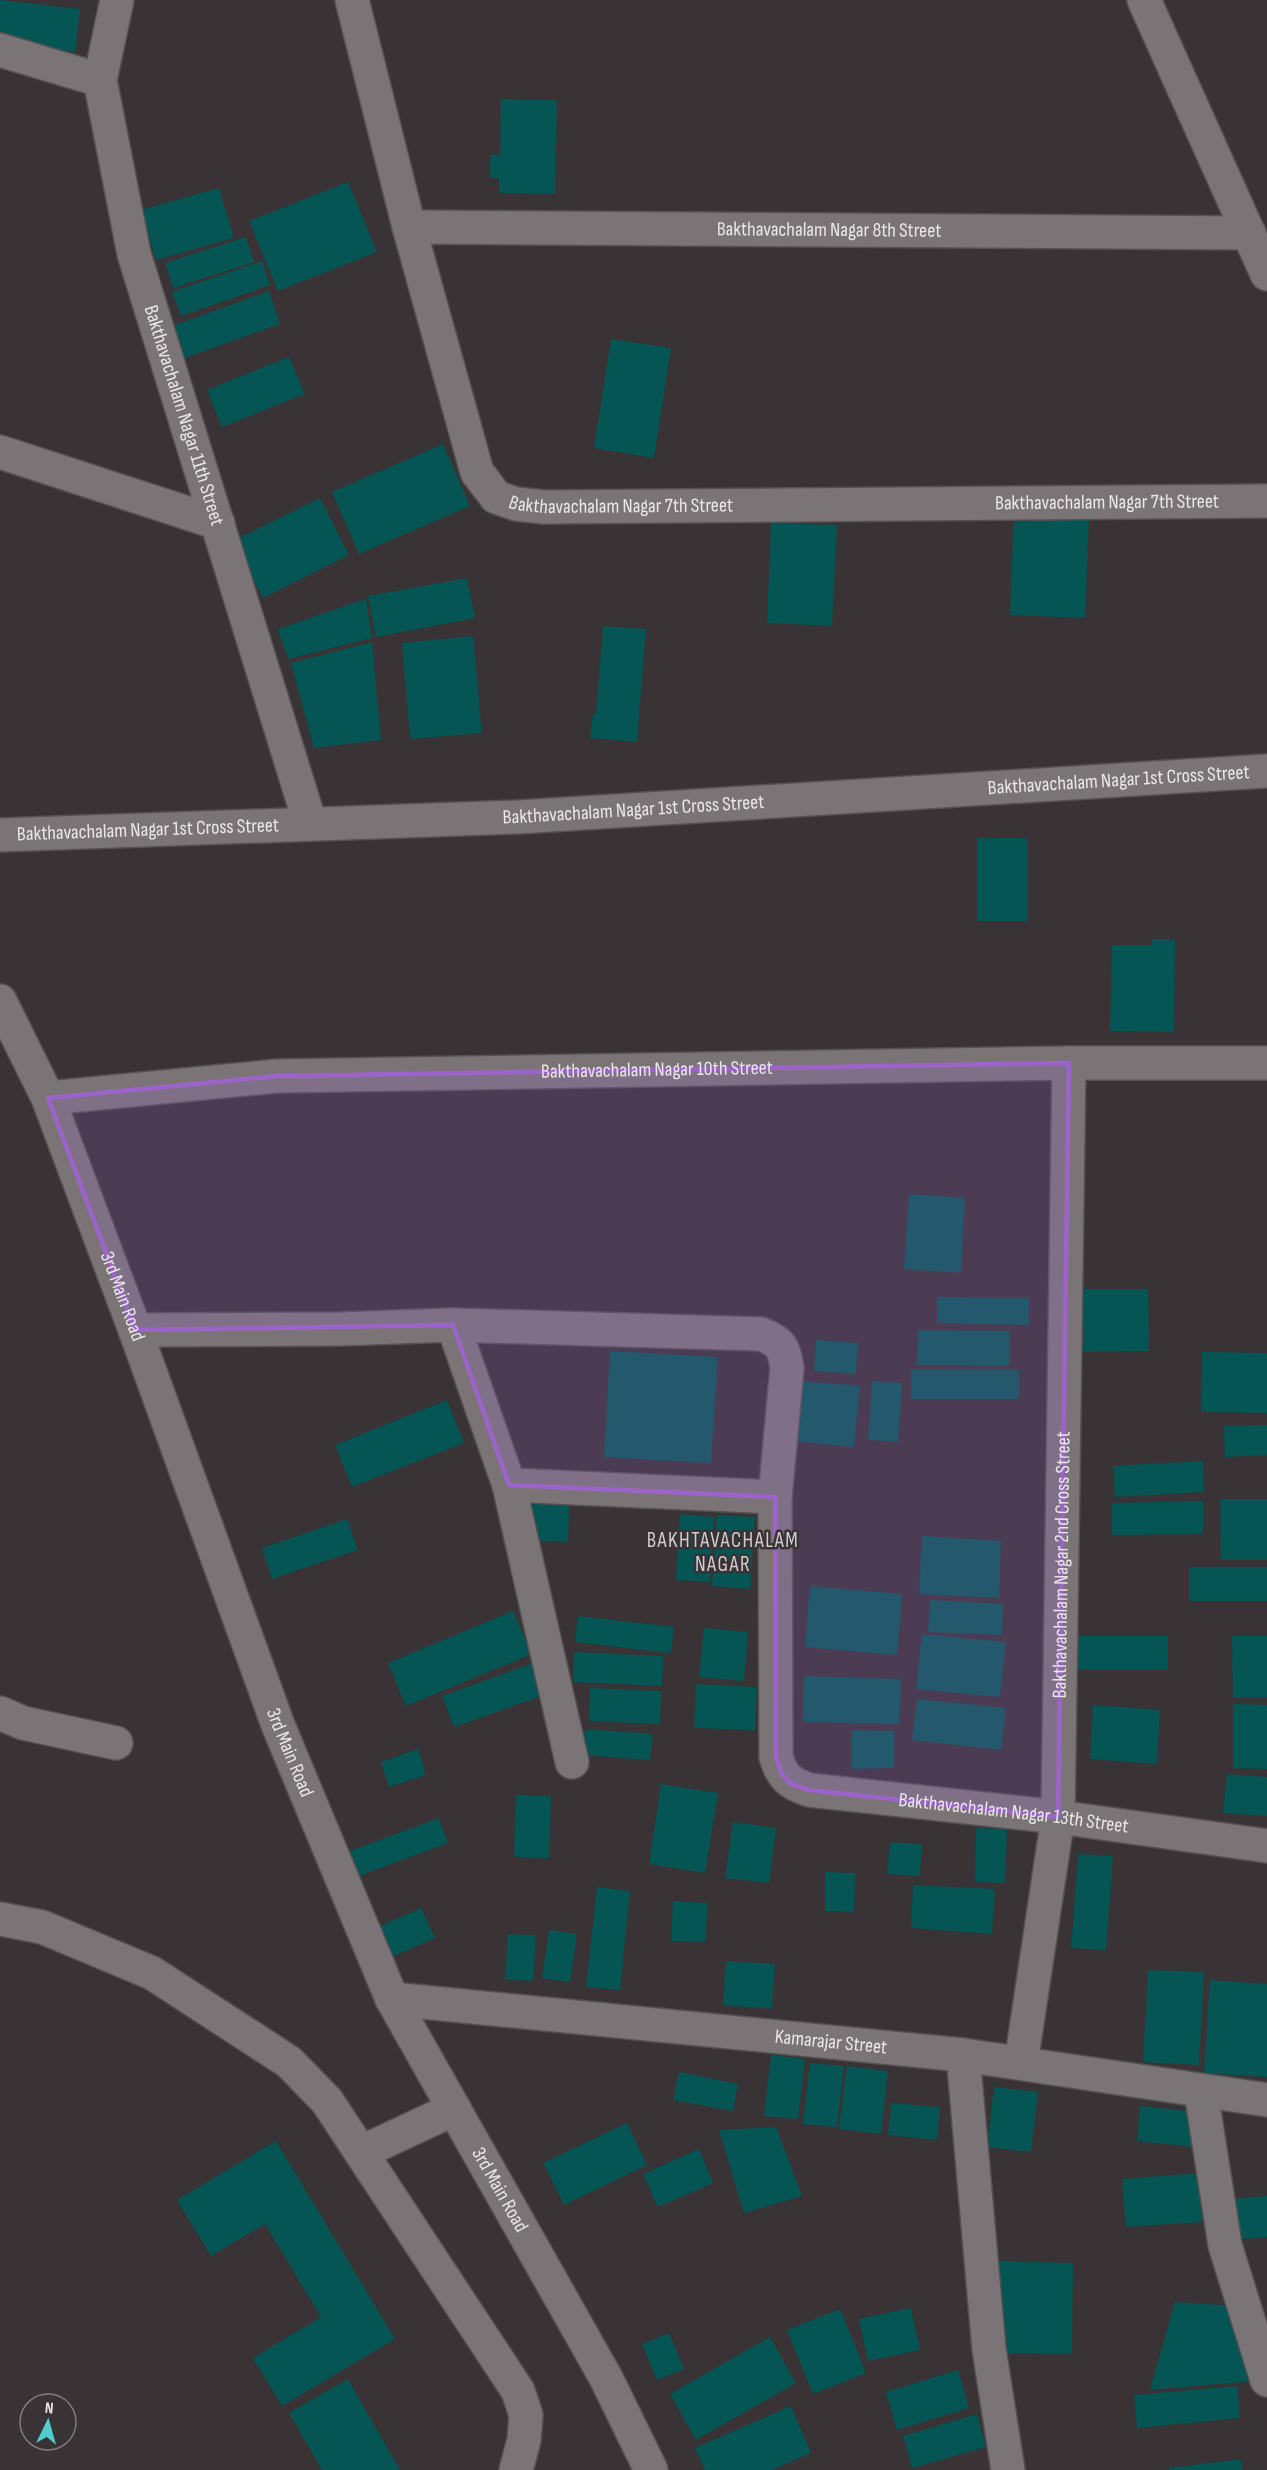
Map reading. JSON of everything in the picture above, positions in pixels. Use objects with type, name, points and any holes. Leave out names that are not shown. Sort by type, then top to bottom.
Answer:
[{"type":"street","name":"Bakthavachalam Nagar 11th Street","points":[[117,0],[100,80],[134,254],[310,823]]},
{"type":"street","name":"Bakthavachalam Nagar 7th Street","points":[[352,0],[409,227],[477,472],[496,497],[516,504],[544,507],[1267,501]]},
{"type":"street","points":[[1144,0],[1267,274]]},
{"type":"street","points":[[0,50],[100,80]]},
{"type":"street","name":"Bakthavachalam Nagar 8th Street","points":[[409,227],[1249,233]]},
{"type":"street","points":[[0,452],[218,523]]},
{"type":"street","name":"Bakthavachalam Nagar 1st Cross Street","points":[[0,835],[518,817],[1267,771]]},
{"type":"street","name":"3rd Main Road","points":[[0,1001],[48,1098],[278,1725],[392,1999],[606,2378],[651,2470]]},
{"type":"street","name":"Bakthavachalam Nagar 10th Street","points":[[48,1098],[277,1076],[1069,1063],[1267,1063]]},
{"type":"street","name":"Bakthavachalam Nagar 2nd Cross Street","points":[[1021,2063],[1058,1817],[1069,1063]]},
{"type":"street","points":[[135,1330],[341,1329],[453,1325],[761,1334],[775,1340],[785,1351],[787,1368],[775,1497],[509,1485]]},
{"type":"street","points":[[453,1325],[509,1485],[572,1762]]},
{"type":"street","name":"Bakthavachalam Nagar 13th Street","points":[[775,1497],[776,1757],[781,1773],[791,1784],[809,1790],[1058,1817],[1267,1846]]},
{"type":"street","points":[[0,1713],[23,1723],[116,1743]]},
{"type":"street","points":[[0,1919],[42,1927],[152,1974],[290,2062],[327,2101],[518,2391],[526,2415],[524,2439],[516,2470]]},
{"type":"street","name":"Kamarajar Street","points":[[392,1999],[963,2055],[1267,2100]]},
{"type":"street","points":[[963,2055],[989,2349],[1008,2470]]},
{"type":"street","points":[[1201,2092],[1225,2245],[1267,2380]]},
{"type":"street","points":[[362,2152],[454,2109]]},
{"type":"highlighted area","points":[[1069,1063],[1058,1817],[809,1790],[791,1784],[781,1773],[776,1757],[775,1497],[509,1485],[453,1325],[135,1330],[48,1098],[277,1076]]},
{"type":"building","points":[[0,0],[80,9],[75,52],[0,42]]},
{"type":"building","points":[[501,99],[557,100],[555,194],[499,193],[499,178],[490,178],[490,155],[500,155]]},
{"type":"building","points":[[348,182],[377,252],[278,291],[249,221]]},
{"type":"building","points":[[219,188],[234,238],[156,260],[141,210]]},
{"type":"building","points":[[246,237],[254,262],[173,288],[165,263]]},
{"type":"building","points":[[262,261],[270,285],[181,316],[172,292]]},
{"type":"building","points":[[269,291],[280,324],[182,359],[170,327]]},
{"type":"building","points":[[611,339],[671,348],[654,458],[594,448]]},
{"type":"building","points":[[289,357],[305,394],[222,427],[207,390]]},
{"type":"building","points":[[443,444],[470,506],[359,554],[332,492]]},
{"type":"building","points":[[320,498],[349,555],[263,598],[233,541]]},
{"type":"building","points":[[1014,515],[1089,518],[1085,618],[1010,615]]},
{"type":"building","points":[[771,523],[837,525],[832,626],[767,623]]},
{"type":"building","points":[[467,578],[475,618],[376,637],[368,596]]},
{"type":"building","points":[[366,599],[372,638],[288,659],[278,629]]},
{"type":"building","points":[[603,626],[646,629],[637,742],[590,738],[593,714],[596,714]]},
{"type":"building","points":[[473,636],[482,733],[410,739],[402,643]]},
{"type":"building","points":[[372,642],[381,740],[314,748],[291,663]]},
{"type":"building","points":[[977,838],[1028,838],[1028,921],[977,921]]},
{"type":"building","points":[[1152,939],[1175,939],[1174,1032],[1110,1031],[1112,945],[1152,945]]},
{"type":"building","points":[[909,1194],[965,1198],[961,1273],[904,1269]]},
{"type":"building","points":[[1079,1289],[1148,1289],[1149,1351],[1080,1352]]},
{"type":"building","points":[[937,1297],[1029,1298],[1029,1325],[937,1323]]},
{"type":"building","points":[[918,1330],[1010,1331],[1009,1366],[917,1365]]},
{"type":"building","points":[[816,1340],[858,1343],[856,1374],[814,1371]]},
{"type":"building","points":[[610,1351],[718,1357],[711,1463],[604,1457]]},
{"type":"building","points":[[1202,1352],[1267,1353],[1267,1413],[1201,1412]]},
{"type":"building","points":[[911,1370],[1019,1370],[1019,1399],[911,1399]]},
{"type":"building","points":[[800,1381],[860,1386],[854,1447],[794,1441]]},
{"type":"building","points":[[872,1381],[902,1383],[898,1442],[868,1440]]},
{"type":"building","points":[[447,1400],[464,1443],[352,1487],[335,1445]]},
{"type":"building","points":[[1267,1425],[1267,1455],[1225,1457],[1224,1426]]},
{"type":"building","points":[[1203,1461],[1204,1492],[1115,1497],[1113,1466]]},
{"type":"building","points":[[525,1486],[570,1489],[568,1542],[522,1540]]},
{"type":"building","points":[[1220,1499],[1267,1499],[1267,1560],[1221,1560]]},
{"type":"building","points":[[1203,1501],[1203,1534],[1112,1535],[1112,1503]]},
{"type":"building","points":[[680,1514],[714,1517],[710,1582],[676,1580]]},
{"type":"building","points":[[717,1515],[755,1517],[750,1589],[712,1586]]},
{"type":"building","points":[[347,1519],[358,1550],[272,1579],[262,1548]]},
{"type":"building","points":[[922,1536],[1001,1541],[999,1598],[919,1594]]},
{"type":"building","points":[[1189,1567],[1267,1567],[1267,1601],[1189,1601]]},
{"type":"building","points":[[810,1586],[902,1594],[897,1655],[805,1647]]},
{"type":"building","points":[[930,1600],[1003,1604],[1002,1635],[928,1632]]},
{"type":"building","points":[[513,1611],[532,1654],[406,1706],[388,1663]]},
{"type":"building","points":[[578,1616],[674,1627],[671,1653],[575,1642]]},
{"type":"building","points":[[704,1628],[748,1632],[744,1681],[699,1677]]},
{"type":"building","points":[[922,1634],[1006,1642],[1000,1697],[916,1689]]},
{"type":"building","points":[[1075,1636],[1168,1636],[1168,1670],[1075,1670]]},
{"type":"building","points":[[1232,1636],[1267,1636],[1267,1698],[1233,1698]]},
{"type":"building","points":[[574,1652],[663,1656],[662,1686],[573,1682]]},
{"type":"building","points":[[536,1662],[547,1694],[454,1727],[442,1696]]},
{"type":"building","points":[[804,1676],[901,1679],[899,1724],[803,1722]]},
{"type":"building","points":[[696,1684],[757,1687],[755,1730],[694,1728]]},
{"type":"building","points":[[590,1688],[661,1691],[660,1724],[589,1721]]},
{"type":"building","points":[[917,1699],[1006,1708],[1001,1750],[912,1740]]},
{"type":"building","points":[[1233,1704],[1267,1705],[1267,1769],[1233,1768]]},
{"type":"building","points":[[1093,1705],[1160,1710],[1157,1764],[1090,1759]]},
{"type":"building","points":[[585,1729],[653,1734],[650,1760],[583,1755]]},
{"type":"building","points":[[852,1730],[894,1731],[894,1768],[852,1769]]},
{"type":"building","points":[[418,1749],[426,1775],[389,1787],[381,1762]]},
{"type":"building","points":[[1227,1774],[1267,1777],[1267,1816],[1223,1813]]},
{"type":"building","points":[[661,1784],[718,1793],[705,1873],[649,1864]]},
{"type":"building","points":[[516,1795],[551,1796],[549,1858],[514,1857]]},
{"type":"building","points":[[439,1818],[448,1843],[359,1876],[350,1851]]},
{"type":"building","points":[[733,1822],[776,1828],[769,1883],[725,1878]]},
{"type":"building","points":[[976,1828],[1007,1829],[1005,1883],[975,1882]]},
{"type":"building","points":[[890,1842],[922,1844],[920,1876],[887,1874]]},
{"type":"building","points":[[1078,1854],[1113,1856],[1106,1950],[1071,1948]]},
{"type":"building","points":[[825,1872],[855,1873],[854,1912],[825,1911]]},
{"type":"building","points":[[913,1885],[995,1889],[992,1934],[911,1928]]},
{"type":"building","points":[[597,1887],[630,1891],[620,1990],[586,1987]]},
{"type":"building","points":[[673,1901],[708,1903],[705,1942],[671,1941]]},
{"type":"building","points":[[421,1908],[435,1938],[394,1956],[380,1926]]},
{"type":"building","points":[[549,1930],[577,1934],[570,1982],[542,1978]]},
{"type":"building","points":[[508,1934],[536,1935],[533,1981],[505,1979]]},
{"type":"building","points":[[726,1961],[775,1964],[772,2009],[723,2005]]},
{"type":"building","points":[[1148,1970],[1204,1972],[1199,2065],[1143,2062]]},
{"type":"building","points":[[1210,1980],[1267,1984],[1267,2077],[1204,2073]]},
{"type":"building","points":[[771,2055],[805,2059],[798,2119],[764,2116]]},
{"type":"building","points":[[810,2063],[844,2066],[837,2127],[803,2124]]},
{"type":"building","points":[[847,2066],[888,2071],[881,2134],[839,2129]]},
{"type":"building","points":[[679,2072],[738,2084],[733,2111],[673,2100]]},
{"type":"building","points":[[994,2087],[1038,2092],[1031,2152],[987,2147]]},
{"type":"building","points":[[891,2103],[940,2107],[937,2140],[888,2135]]},
{"type":"building","points":[[1140,2106],[1199,2112],[1196,2147],[1137,2141]]},
{"type":"building","points":[[627,2123],[647,2165],[564,2205],[543,2163]]},
{"type":"building","points":[[776,2127],[802,2196],[744,2213],[719,2130]]},
{"type":"building","points":[[276,2141],[395,2339],[282,2406],[253,2358],[321,2317],[265,2224],[211,2256],[177,2200]]},
{"type":"building","points":[[699,2149],[713,2183],[658,2207],[643,2174]]},
{"type":"building","points":[[1198,2173],[1202,2222],[1126,2227],[1122,2179]]},
{"type":"building","points":[[1267,2196],[1267,2237],[1231,2240],[1228,2199]]},
{"type":"building","points":[[998,2261],[1073,2263],[1072,2354],[997,2353]]},
{"type":"building","points":[[1175,2302],[1239,2306],[1254,2381],[1150,2390]]},
{"type":"building","points":[[911,2308],[920,2350],[868,2361],[859,2319]]},
{"type":"building","points":[[840,2309],[866,2373],[813,2394],[787,2330]]},
{"type":"building","points":[[669,2333],[684,2369],[657,2380],[642,2344]]},
{"type":"building","points":[[770,2337],[796,2383],[696,2440],[670,2394]]},
{"type":"building","points":[[958,2370],[969,2408],[897,2430],[886,2392]]},
{"type":"building","points":[[348,2379],[400,2470],[322,2470],[289,2413]]},
{"type":"building","points":[[1237,2386],[1240,2418],[1137,2428],[1134,2395]]},
{"type":"building","points":[[791,2406],[811,2453],[772,2470],[705,2470],[695,2448]]},
{"type":"building","points":[[977,2414],[986,2447],[912,2468],[903,2436]]},
{"type":"building","points":[[1241,2459],[1242,2470],[1169,2470],[1169,2468]]},
{"type":"district","name":"BAKHTAVACHALAM NAGAR","points":[[723,1552]]}]
